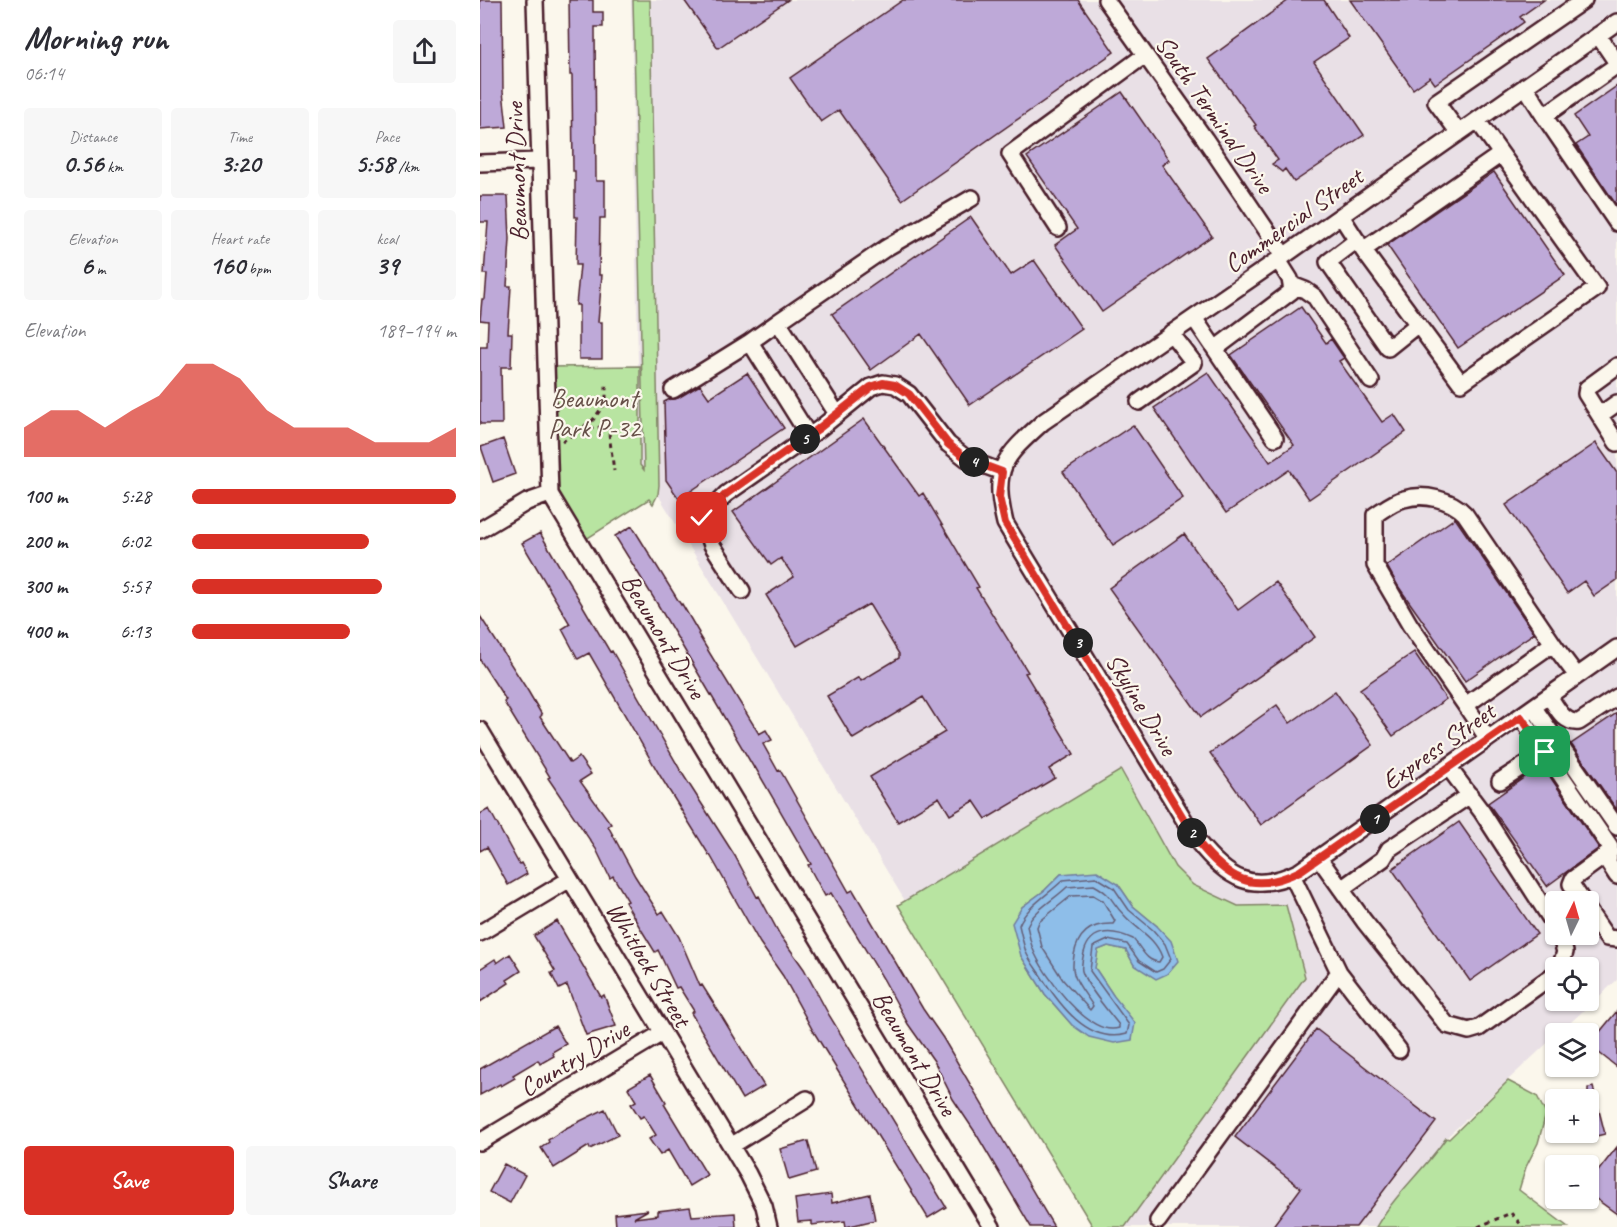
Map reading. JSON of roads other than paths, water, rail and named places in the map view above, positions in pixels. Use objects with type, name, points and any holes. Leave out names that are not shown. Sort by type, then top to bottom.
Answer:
[{"type":"street","name":"Beaumont Drive","points":[[535,0],[550,494],[992,1227]]},
{"type":"street","name":"South Terminal Drive","points":[[1106,0],[1281,258],[1292,285]]},
{"type":"street","points":[[1459,133],[1436,102],[1584,0]]},
{"type":"street","name":"Commercial Street","points":[[1002,468],[1018,444],[1042,422],[1281,258],[1617,22]]},
{"type":"street","points":[[1544,116],[1617,64],[1599,35]]},
{"type":"street","points":[[1058,228],[1010,154],[1145,56]]},
{"type":"street","points":[[1525,86],[1617,223]]},
{"type":"street","points":[[1341,216],[1461,383],[1597,288],[1477,120]]},
{"type":"street","points":[[1418,324],[1388,348],[1328,262],[1360,245],[1501,154]]},
{"type":"street","points":[[480,164],[539,161]]},
{"type":"street","points":[[673,390],[750,342],[886,248],[972,198]]},
{"type":"street","points":[[1215,349],[1285,298],[1292,291],[1292,285],[1315,297],[1371,381]]},
{"type":"street","points":[[1194,318],[1275,438]]},
{"type":"street","points":[[772,326],[837,414]]},
{"type":"street","points":[[1139,402],[1194,363],[1171,333]]},
{"type":"street","points":[[750,342],[809,436]]},
{"type":"street","points":[[1617,366],[1587,388],[1586,393],[1617,442]]},
{"type":"street","points":[[742,591],[712,545],[702,518],[726,494],[809,436],[871,387],[883,383],[895,385],[909,394],[948,444],[967,459],[1002,468]]},
{"type":"street","points":[[1600,415],[1617,403]]},
{"type":"street","name":"Skyline Drive","points":[[1002,468],[999,497],[1005,523],[1197,841],[1216,864],[1239,879],[1248,881]]},
{"type":"street","points":[[480,530],[527,501],[550,494]]},
{"type":"street","points":[[1488,739],[1410,625],[1375,565],[1375,515],[1404,499],[1424,497],[1451,502],[1457,506],[1465,514],[1576,676]]},
{"type":"street","points":[[1468,709],[1470,702],[1548,647],[1556,648]]},
{"type":"street","name":"Express Street","points":[[1248,881],[1258,883],[1283,879],[1292,875],[1449,768],[1576,676],[1615,655]]},
{"type":"street","points":[[1549,696],[1566,720],[1572,723],[1579,723],[1617,697]]},
{"type":"street","points":[[1534,708],[1617,827]]},
{"type":"street","points":[[1521,717],[1610,847],[1609,865],[1617,876]]},
{"type":"street","name":"Whitlock Street","points":[[480,731],[748,1174],[764,1206],[769,1227]]},
{"type":"street","points":[[1500,782],[1545,752]]},
{"type":"street","points":[[1449,768],[1470,795],[1545,910]]},
{"type":"street","points":[[1341,888],[1383,859],[1389,849],[1470,795]]},
{"type":"street","points":[[1575,891],[1571,884],[1573,879],[1610,852]]},
{"type":"street","points":[[1319,858],[1364,921],[1448,1025],[1468,1031],[1479,1028],[1545,981]]},
{"type":"street","points":[[1292,875],[1339,972],[1399,1050]]},
{"type":"street","points":[[480,933],[570,879]]},
{"type":"street","points":[[1599,926],[1607,938],[1617,939]]},
{"type":"street","points":[[1158,1221],[1339,972]]},
{"type":"street","name":"Country Drive","points":[[480,1142],[662,1033]]},
{"type":"street","points":[[731,1146],[807,1099]]},
{"type":"water","points":[[1097,871],[1118,884],[1133,906],[1171,941],[1178,961],[1167,974],[1156,979],[1134,965],[1126,950],[1108,946],[1098,950],[1095,968],[1135,1023],[1132,1040],[1114,1043],[1089,1037],[1072,1025],[1045,994],[1021,956],[1012,923],[1022,907],[1045,890],[1061,874]]},
{"type":"park label","name":"Beaumont Park P-32","points":[[594,412]]}]
